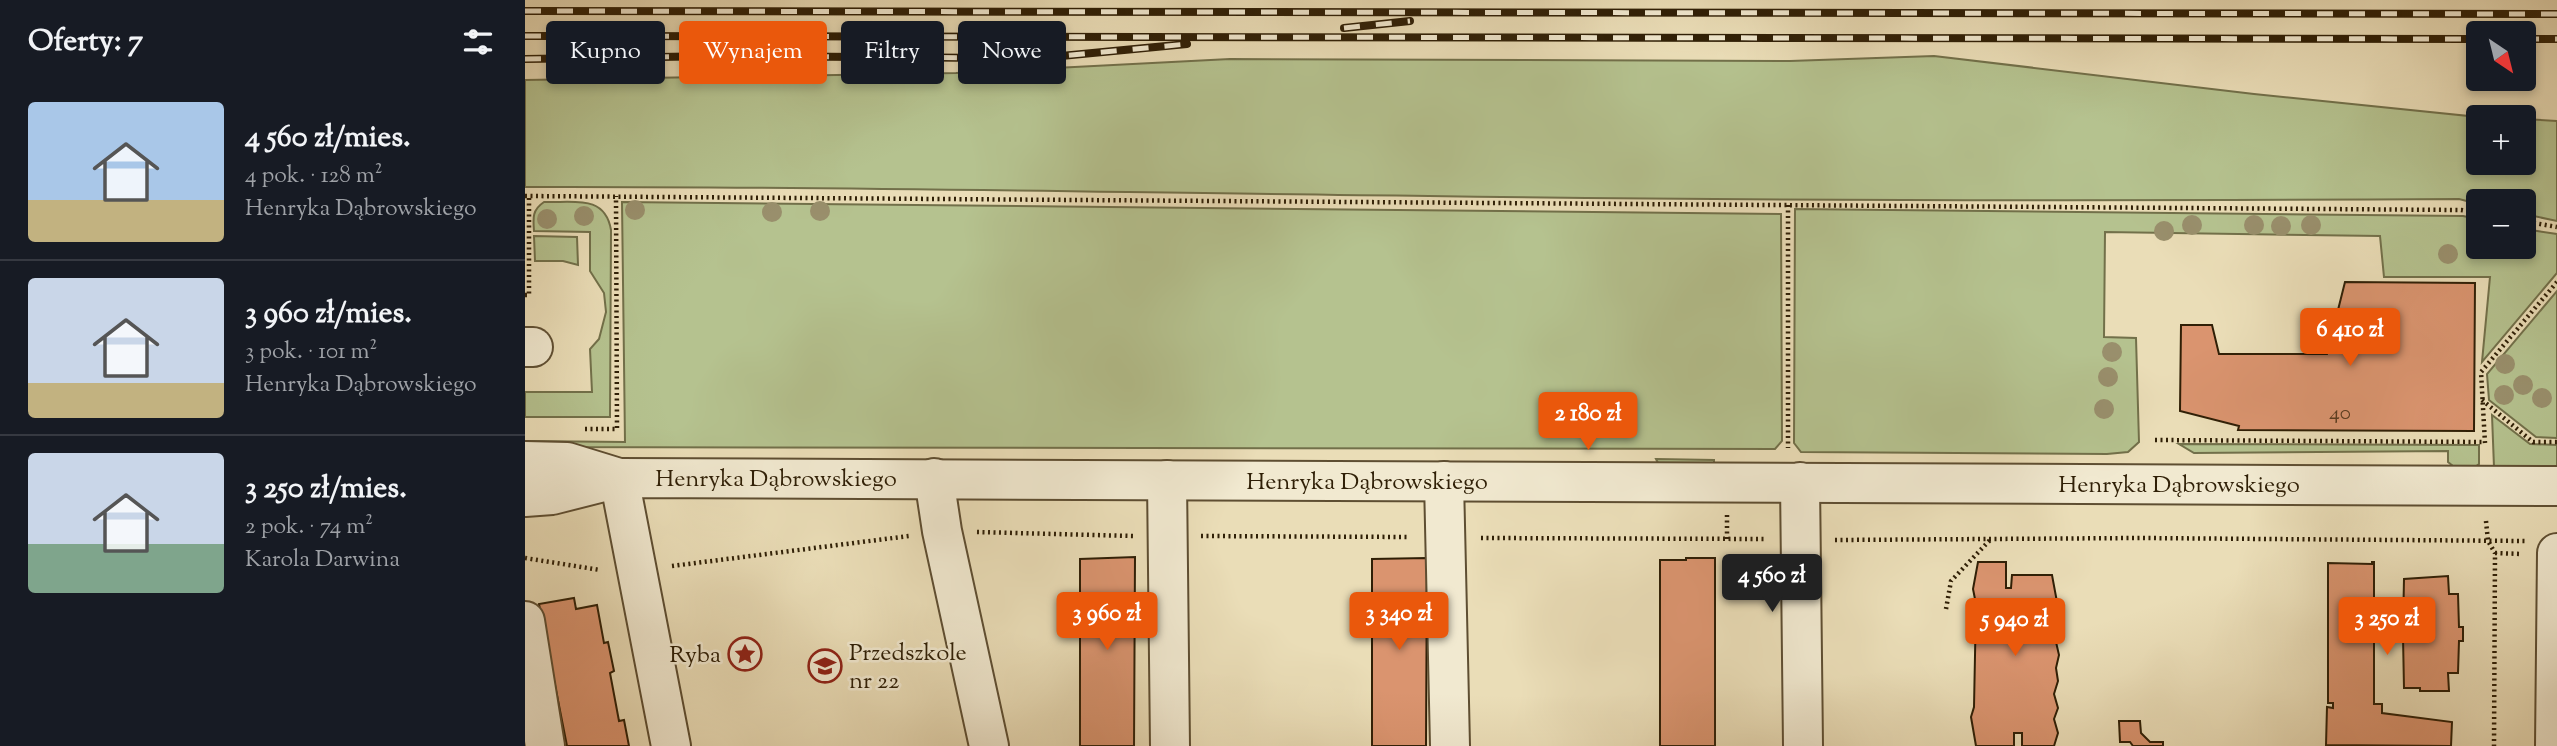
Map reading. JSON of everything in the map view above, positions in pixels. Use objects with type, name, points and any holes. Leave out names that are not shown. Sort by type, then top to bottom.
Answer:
[{"type":"street","name":"Henryka Dąbrowskiego","points":[[525,461],[567,462],[619,478]]},
{"type":"street","name":"Henryka Dąbrowskiego","points":[[525,497],[552,495],[619,478],[1726,481],[1790,468],[2557,486]]},
{"type":"street","points":[[1790,468],[1801,540],[1804,746]]},
{"type":"street","points":[[619,478],[671,746]]},
{"type":"street","points":[[934,478],[942,531],[989,746]]},
{"type":"street","points":[[1167,480],[1170,746]]},
{"type":"street","points":[[1444,481],[1450,746]]},
{"type":"street","points":[[2555,746],[2557,553]]},
{"type":"street","points":[[525,621],[545,746]]},
{"type":"path","points":[[525,295],[529,295],[527,196],[2466,212]]},
{"type":"path","points":[[616,196],[617,429]]},
{"type":"path","points":[[1788,205],[1790,468]]},
{"type":"path","points":[[2536,223],[2557,227]]},
{"type":"path","points":[[2485,455],[2481,372],[2557,282]]},
{"type":"path","points":[[2482,400],[2533,442],[2557,442]]},
{"type":"path","points":[[2155,440],[2485,442]]},
{"type":"path","points":[[1726,481],[1727,539]]},
{"type":"path","points":[[525,558],[591,570],[637,571],[942,531],[1166,536],[2488,541],[2495,553],[2494,746]]},
{"type":"path","points":[[1946,610],[1951,582],[1991,540]]},
{"type":"green space","points":[[1934,56],[2466,116],[2466,175],[2536,175],[2536,120],[2557,121],[2557,221],[2536,217],[2536,189],[2466,189],[2466,201],[1815,200],[525,187],[525,80],[546,80],[546,84],[665,84],[665,78],[679,77],[679,84],[827,84],[827,75],[841,75],[841,84],[944,84],[944,73],[958,73],[958,84],[1066,84],[1066,67],[1230,59],[1790,61]]},
{"type":"green space","points":[[544,202],[586,203],[602,211],[608,219],[611,230],[610,417],[525,417],[525,392],[592,392],[590,349],[599,339],[606,312],[604,293],[590,271],[590,232],[534,231],[534,215]]},
{"type":"green space","points":[[622,202],[1781,214],[1782,441],[1775,449],[525,447],[525,441],[625,442]]},
{"type":"green space","points":[[1795,209],[2463,216],[2466,217],[2466,259],[2536,259],[2536,231],[2557,234],[2557,273],[2482,362],[2490,277],[2384,277],[2380,236],[2105,232],[2104,337],[2136,338],[2139,442],[2128,452],[1801,452],[1794,443]]},
{"type":"green space","points":[[534,236],[577,237],[578,265],[563,261],[535,261]]},
{"type":"green space","points":[[2557,291],[2557,438],[2536,437],[2489,400],[2487,374]]},
{"type":"green space","points":[[2492,415],[2530,444],[2557,445],[2557,467],[2494,467]]},
{"type":"green space","points":[[2179,444],[2479,445],[2479,464],[2475,467],[2453,466],[2448,462],[2448,451],[2194,453]]},
{"type":"green space","points":[[1656,459],[1714,460],[1714,465],[1659,465]]},
{"type":"building","points":[[2345,282],[2475,283],[2474,431],[2238,430],[2239,426],[2180,411],[2181,325],[2212,325],[2219,354],[2327,354]]},
{"type":"building","points":[[1135,557],[1134,746],[1080,746],[1080,559]]},
{"type":"building","points":[[1427,558],[1426,746],[1372,746],[1372,559]]},
{"type":"building","points":[[1715,558],[1715,746],[1660,746],[1660,560]]},
{"type":"building","points":[[1978,562],[2006,562],[2006,588],[2011,588],[2012,575],[2052,575],[2057,602],[2054,615],[2059,628],[2056,642],[2059,655],[2056,668],[2058,681],[2054,694],[2058,708],[2054,719],[2058,733],[2054,746],[2022,746],[2022,733],[2014,733],[2014,746],[1976,746],[1971,717],[1974,707],[1976,604],[1973,589]]},
{"type":"building","points":[[2372,562],[2374,630],[2403,629],[2404,579],[2448,576],[2449,594],[2458,594],[2459,627],[2463,627],[2463,641],[2459,641],[2458,673],[2448,673],[2449,691],[2404,688],[2403,637],[2374,636],[2374,704],[2382,704],[2382,713],[2452,722],[2451,746],[2326,745],[2327,707],[2333,708],[2333,703],[2328,703],[2328,563]]},
{"type":"building","points":[[574,598],[576,609],[597,605],[604,643],[608,642],[614,671],[610,673],[619,721],[624,720],[629,746],[567,746],[539,604]]},
{"type":"building","points":[[2119,721],[2140,721],[2141,733],[2150,742],[2163,742],[2163,746],[2133,746],[2130,742],[2120,742]]},
{"type":"railway","points":[[525,11],[2557,14]]},
{"type":"railway","points":[[1344,28],[1410,21]]},
{"type":"railway","points":[[525,36],[2466,39]]},
{"type":"railway","points":[[2536,39],[2557,39]]},
{"type":"railway","points":[[525,59],[723,56],[998,58],[1061,56],[1187,44]]},
{"type":"place","name":"Ryba","points":[[745,654]]},
{"type":"place","name":"Przedszkole nr 22","points":[[825,666]]}]
